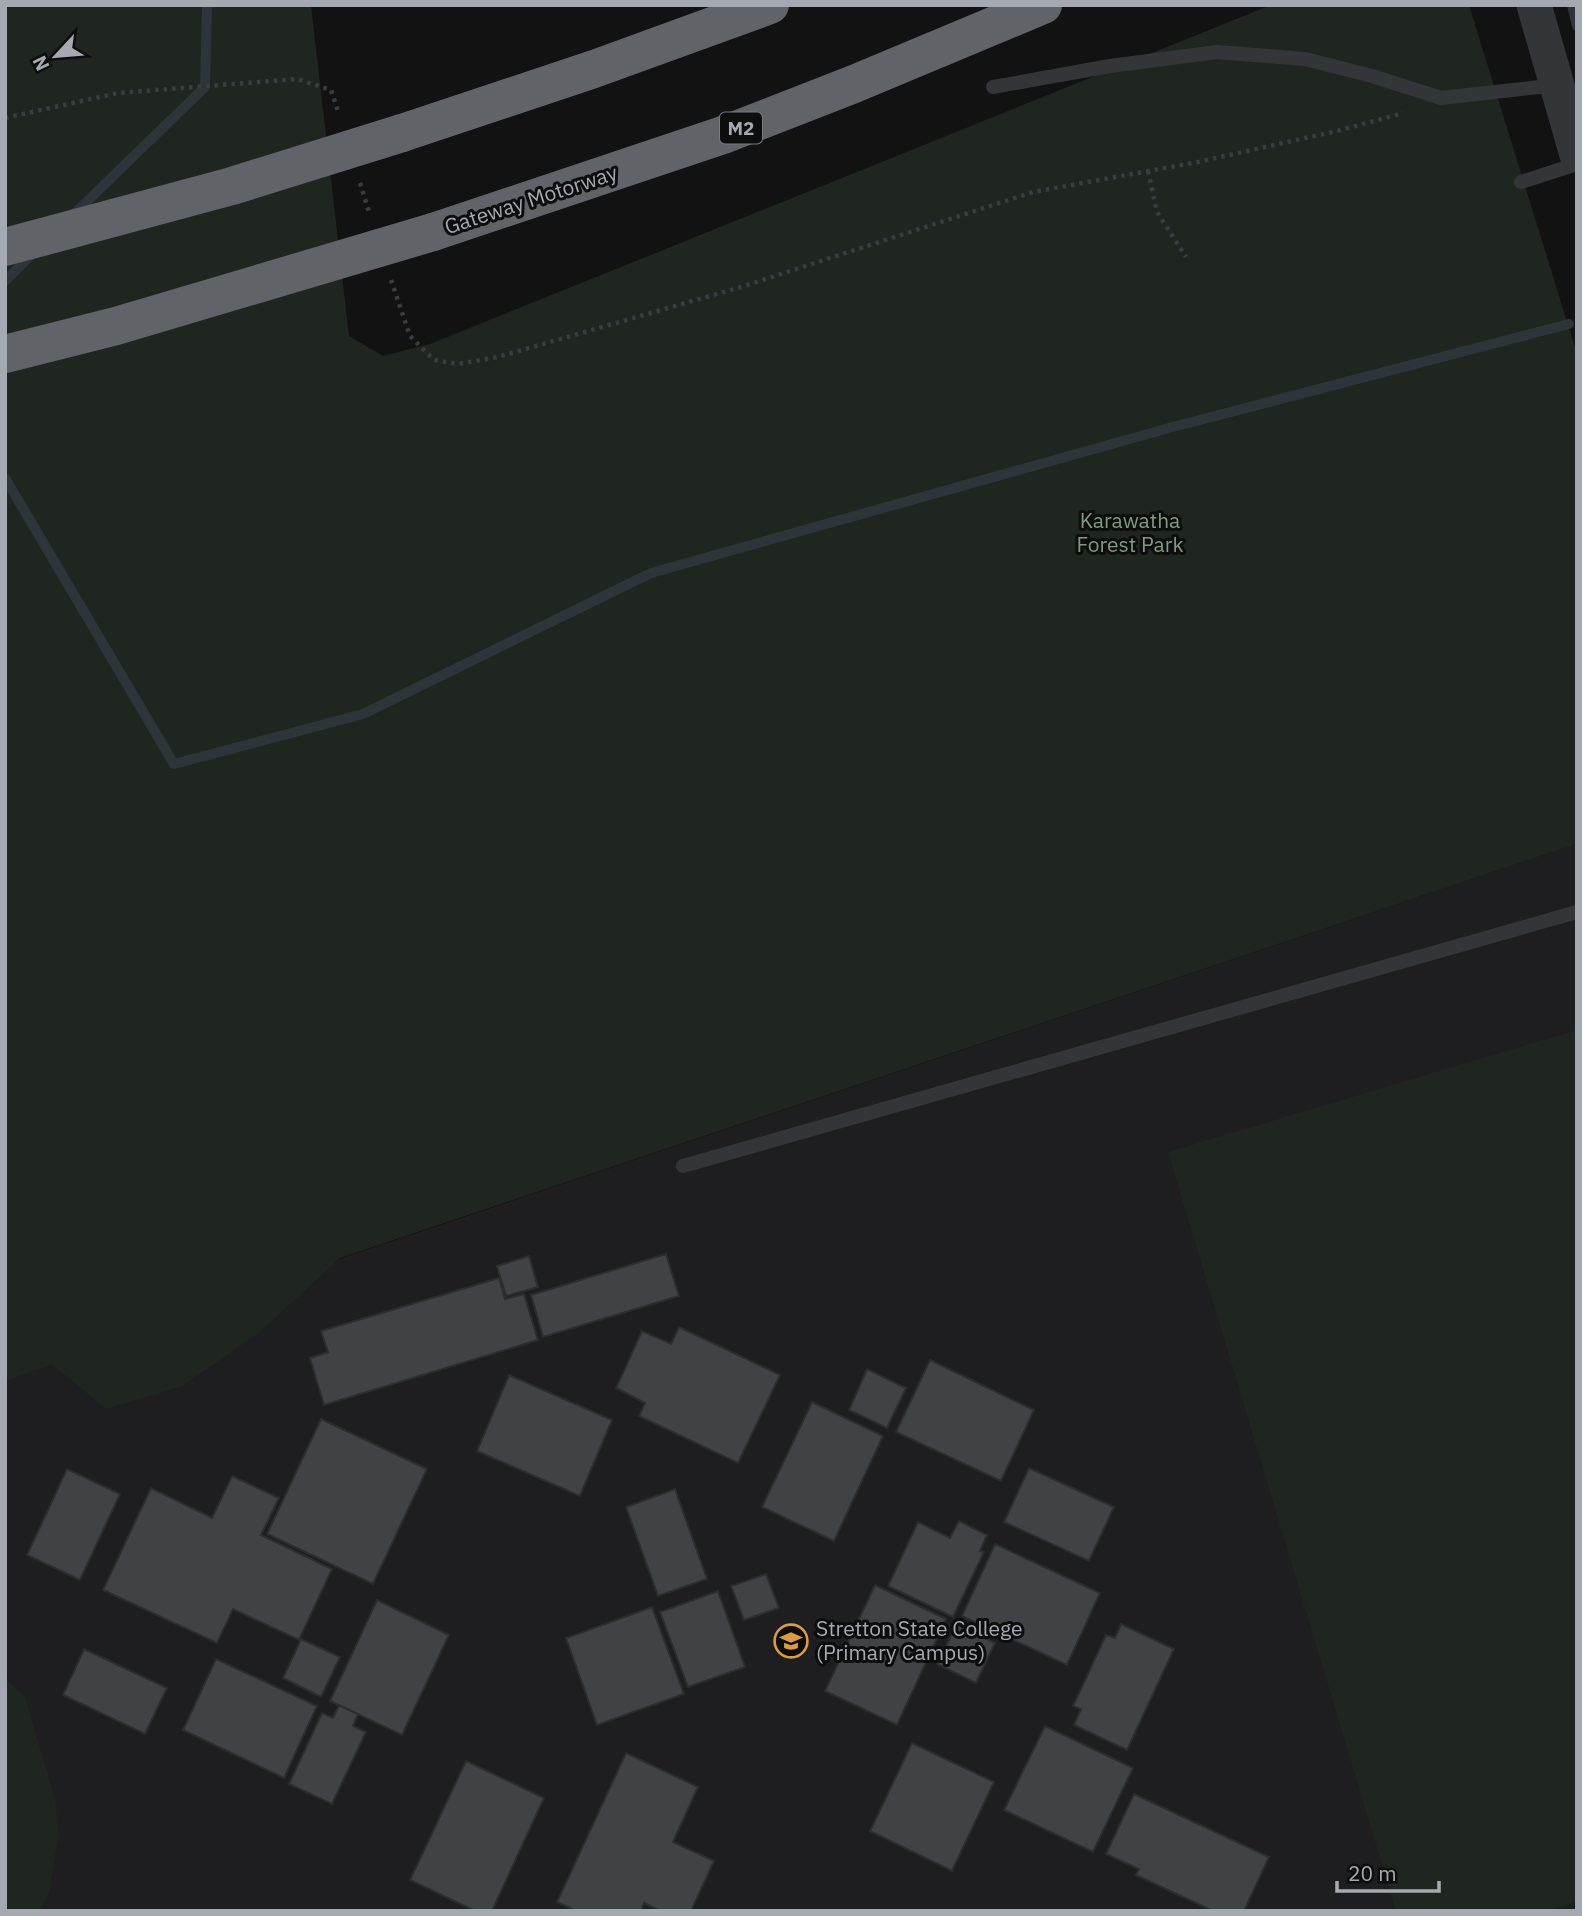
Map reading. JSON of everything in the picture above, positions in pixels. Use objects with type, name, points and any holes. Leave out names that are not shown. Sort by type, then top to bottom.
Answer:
[{"type":"highway","points":[[5,247],[232,186],[402,133],[594,69],[770,5]]},
{"type":"highway","name":"Gateway Motorway","points":[[5,354],[129,322],[433,233],[723,135],[854,85],[1043,5]]},
{"type":"street","points":[[1534,5],[1577,155]]},
{"type":"lane","points":[[993,87],[1111,66],[1217,52],[1304,59],[1441,98],[1558,85]]},
{"type":"lane","points":[[1521,182],[1577,164]]},
{"type":"lane","points":[[683,1166],[1577,912]]},
{"type":"path","points":[[498,357],[741,287],[1033,192],[1198,162],[1400,114],[1415,90]]},
{"type":"path","points":[[1148,171],[1157,212],[1186,257]]},
{"type":"shaded area","name":"Stretton State College (Primary Campus)","points":[[1577,844],[1577,1911],[5,1911],[5,1371]]},
{"type":"green space","name":"Karawatha Forest Park","points":[[5,5],[311,5],[349,336],[383,356],[430,344],[1271,5],[1469,5],[1577,354],[1577,844],[340,1258],[260,1332],[182,1386],[106,1409],[52,1364],[5,1381]]},
{"type":"green space","points":[[1577,1030],[1577,1902],[1546,1911],[1396,1911],[1168,1152]]},
{"type":"green space","points":[[5,1678],[25,1697],[55,1799],[59,1833],[49,1892],[39,1911],[5,1911]]},
{"type":"building","points":[[666,1254],[679,1296],[543,1337],[531,1295]]},
{"type":"building","points":[[529,1256],[538,1287],[506,1296],[497,1266]]},
{"type":"building","points":[[499,1278],[505,1299],[524,1294],[538,1340],[324,1405],[310,1358],[328,1352],[321,1331]]},
{"type":"building","points":[[679,1327],[780,1375],[738,1463],[639,1416],[645,1403],[616,1388],[642,1331],[671,1344]]},
{"type":"building","points":[[930,1360],[1034,1410],[1001,1481],[896,1432]]},
{"type":"building","points":[[867,1369],[906,1388],[887,1428],[849,1410]]},
{"type":"building","points":[[509,1375],[612,1420],[580,1496],[477,1451]]},
{"type":"building","points":[[812,1402],[883,1436],[834,1541],[762,1507]]},
{"type":"building","points":[[321,1419],[427,1469],[373,1584],[267,1534]]},
{"type":"building","points":[[1029,1468],[1114,1507],[1089,1561],[1004,1522]]},
{"type":"building","points":[[67,1469],[120,1494],[80,1580],[27,1555]]},
{"type":"building","points":[[232,1476],[279,1498],[261,1535],[332,1569],[299,1640],[233,1609],[217,1643],[103,1590],[151,1488],[212,1518]]},
{"type":"building","points":[[675,1489],[707,1579],[658,1596],[626,1507]]},
{"type":"building","points":[[959,1521],[987,1535],[980,1551],[984,1552],[953,1617],[888,1586],[918,1522],[950,1538]]},
{"type":"building","points":[[995,1544],[1100,1593],[1067,1665],[962,1616]]},
{"type":"building","points":[[766,1574],[779,1608],[744,1620],[731,1586]]},
{"type":"building","points":[[875,1585],[946,1619],[897,1725],[825,1691]]},
{"type":"building","points":[[718,1591],[745,1667],[688,1687],[660,1612]]},
{"type":"building","points":[[377,1600],[449,1635],[402,1735],[330,1701]]},
{"type":"building","points":[[652,1607],[684,1694],[597,1725],[566,1638]]},
{"type":"building","points":[[957,1624],[995,1643],[976,1683],[937,1664]]},
{"type":"building","points":[[1121,1624],[1174,1649],[1127,1750],[1074,1725],[1081,1709],[1073,1706],[1106,1635],[1115,1638]]},
{"type":"building","points":[[301,1639],[340,1657],[321,1697],[283,1678]]},
{"type":"building","points":[[84,1649],[167,1688],[145,1734],[63,1695]]},
{"type":"building","points":[[216,1659],[317,1706],[284,1778],[183,1730]]},
{"type":"building","points":[[339,1705],[358,1714],[353,1726],[366,1732],[332,1804],[289,1784],[322,1713],[333,1718]]},
{"type":"building","points":[[1045,1726],[1133,1768],[1093,1852],[1004,1810]]},
{"type":"building","points":[[912,1743],[994,1782],[952,1871],[870,1831]]},
{"type":"building","points":[[626,1753],[698,1787],[673,1842],[714,1861],[691,1911],[660,1911],[644,1903],[641,1911],[576,1911],[557,1902]]},
{"type":"building","points":[[466,1761],[544,1798],[492,1911],[475,1911],[410,1880]]},
{"type":"building","points":[[1134,1794],[1269,1857],[1244,1911],[1213,1911],[1136,1875],[1139,1869],[1106,1854]]},
{"type":"waterway","points":[[73,215],[205,87],[207,5]]},
{"type":"waterway","points":[[1572,5],[1577,26]]},
{"type":"waterway","points":[[5,281],[33,253]]},
{"type":"waterway","points":[[5,478],[174,764],[363,714],[651,573],[1169,428],[1569,324]]},
{"type":"place","name":"Stretton State College (Primary Campus)","points":[[791,1641]]}]
